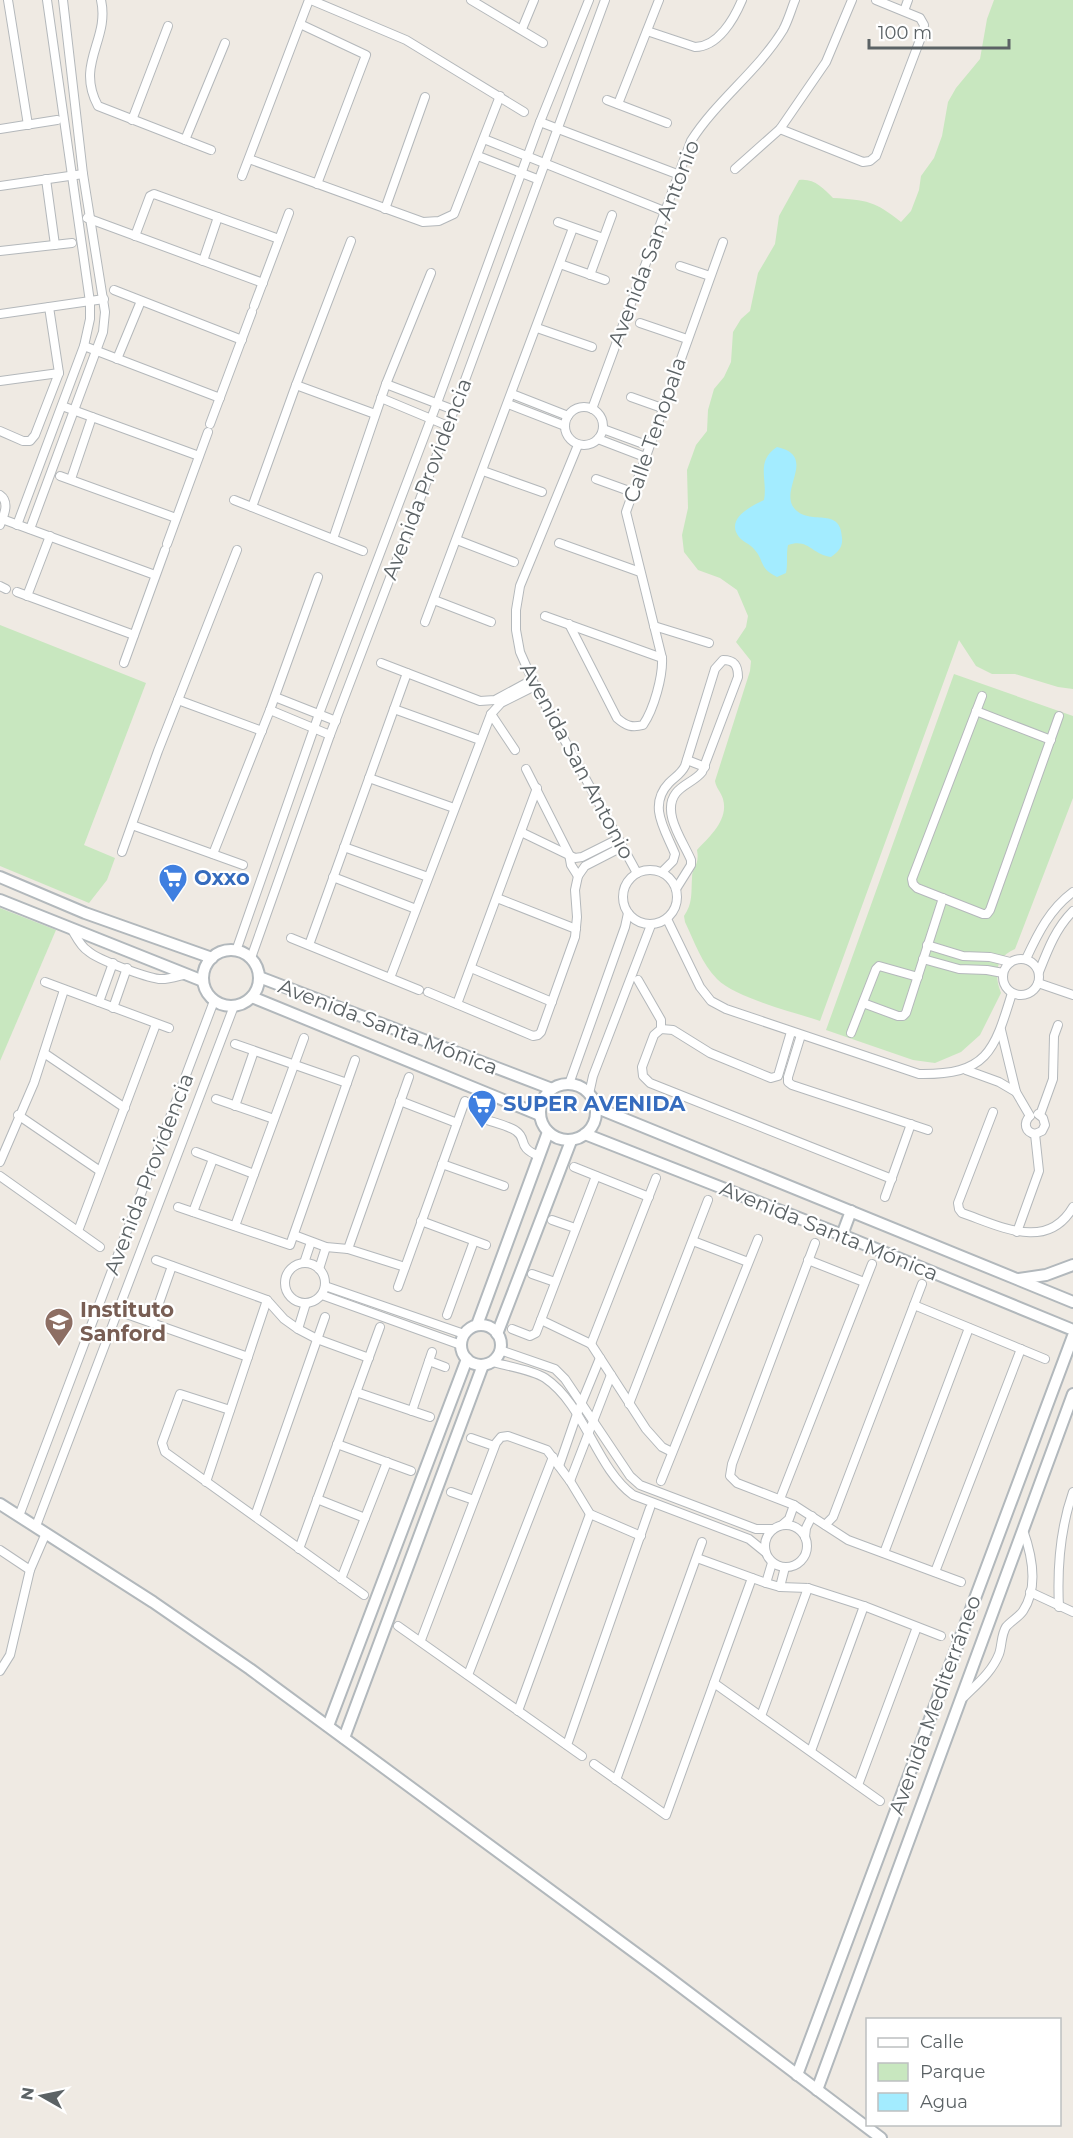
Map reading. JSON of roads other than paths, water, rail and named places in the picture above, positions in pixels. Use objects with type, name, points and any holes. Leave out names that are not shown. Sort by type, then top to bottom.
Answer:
[{"type":"street","points":[[8,0],[28,125]]},
{"type":"street","points":[[17,525],[84,346],[90,319],[90,302],[78,215],[60,120],[47,0]]},
{"type":"street","points":[[30,529],[103,332],[105,312],[83,174],[63,0]]},
{"type":"street","points":[[101,0],[103,16],[89,74],[90,92],[98,106],[211,150]]},
{"type":"street","points":[[242,176],[310,0],[406,40],[524,112]]},
{"type":"street","points":[[471,0],[543,43]]},
{"type":"street","points":[[522,29],[534,0]]},
{"type":"street","name":"Avenida Providencia","points":[[236,951],[319,714],[437,404],[540,122],[589,0]]},
{"type":"street","name":"Avenida Providencia","points":[[250,958],[330,735],[454,410],[604,0]]},
{"type":"street","points":[[618,104],[659,0]]},
{"type":"street","points":[[647,31],[695,47],[703,47],[710,43],[734,18],[742,0]]},
{"type":"street","name":"Avenida San Antonio","points":[[591,409],[691,141],[702,124],[770,48],[784,28],[795,0]]},
{"type":"street","points":[[735,169],[780,129],[826,62],[852,0]]},
{"type":"street","points":[[780,129],[863,162],[870,161],[876,156],[924,25],[920,18],[876,0]]},
{"type":"street","points":[[904,11],[908,0]]},
{"type":"street","points":[[300,24],[366,55],[317,184]]},
{"type":"street","points":[[132,120],[168,26]]},
{"type":"street","points":[[185,140],[225,43]]},
{"type":"street","points":[[249,159],[423,222],[439,221],[454,214],[500,96]]},
{"type":"street","points":[[385,209],[424,97]]},
{"type":"street","points":[[607,100],[667,123]]},
{"type":"street","points":[[0,129],[60,120]]},
{"type":"street","points":[[540,122],[677,174]]},
{"type":"street","points":[[484,140],[664,211]]},
{"type":"street","points":[[478,156],[537,178]]},
{"type":"street","points":[[0,186],[83,174]]},
{"type":"street","points":[[46,180],[55,245]]},
{"type":"street","points":[[135,236],[151,194],[279,239]]},
{"type":"street","points":[[124,663],[289,213]]},
{"type":"street","points":[[590,275],[612,214]]},
{"type":"street","points":[[78,215],[263,283]]},
{"type":"street","points":[[203,261],[218,217]]},
{"type":"street","points":[[558,222],[603,238]]},
{"type":"street","points":[[425,622],[458,540],[573,228]]},
{"type":"street","points":[[252,507],[351,242]]},
{"type":"street","name":"Calle Tenopala","points":[[569,624],[617,718],[624,725],[633,728],[644,725],[649,717],[662,668],[662,658],[626,512],[723,242]]},
{"type":"street","points":[[0,251],[72,243]]},
{"type":"street","points":[[560,264],[605,280]]},
{"type":"street","points":[[680,266],[710,276]]},
{"type":"street","points":[[333,539],[375,414],[430,273]]},
{"type":"street","points":[[114,290],[242,340]]},
{"type":"street","points":[[0,314],[104,299]]},
{"type":"street","points":[[117,359],[141,301]]},
{"type":"street","points":[[0,431],[23,441],[30,441],[35,435],[58,373],[49,307]]},
{"type":"street","points":[[640,323],[687,339]]},
{"type":"street","points":[[537,328],[591,347]]},
{"type":"street","points":[[84,346],[220,398]]},
{"type":"street","points":[[0,381],[58,373]]},
{"type":"street","points":[[386,384],[454,410]]},
{"type":"street","points":[[296,385],[375,414]]},
{"type":"street","points":[[512,394],[568,416]]},
{"type":"street","points":[[631,397],[662,408]]},
{"type":"street","points":[[381,398],[448,426]]},
{"type":"street","points":[[508,404],[565,426]]},
{"type":"street","points":[[62,405],[199,456]]},
{"type":"street","points":[[579,408],[591,409],[598,414],[603,429],[598,439],[589,445],[578,445],[568,438],[565,426],[568,416],[579,408]]},
{"type":"street","points":[[71,479],[92,417]]},
{"type":"street","points":[[603,429],[649,446]]},
{"type":"street","points":[[598,439],[645,457]]},
{"type":"street","name":"Avenida San Antonio","points":[[578,445],[520,586],[516,610],[516,630],[520,652],[533,683],[637,873]]},
{"type":"street","points":[[483,471],[542,492]]},
{"type":"street","points":[[60,476],[176,518]]},
{"type":"street","points":[[596,478],[632,492]]},
{"type":"street","points":[[0,495],[6,505],[1,522],[30,529],[155,575]]},
{"type":"street","points":[[234,500],[363,551]]},
{"type":"street","points":[[27,596],[50,536]]},
{"type":"street","points":[[458,540],[514,562]]},
{"type":"street","points":[[559,543],[640,572]]},
{"type":"street","points":[[122,852],[237,550]]},
{"type":"street","points":[[213,854],[275,697],[318,577]]},
{"type":"street","points":[[17,592],[134,635]]},
{"type":"street","points":[[434,600],[491,622]]},
{"type":"street","points":[[545,616],[662,658]]},
{"type":"street","points":[[654,626],[709,643]]},
{"type":"street","points":[[662,872],[673,861],[675,854],[660,822],[661,795],[668,784],[681,774],[715,669],[723,660],[729,660],[738,669],[738,677],[705,767],[697,778],[676,793],[672,803],[670,816],[691,860],[691,864],[676,889]]},
{"type":"street","points":[[381,663],[480,701],[495,700],[533,683]]},
{"type":"street","points":[[309,945],[407,673]]},
{"type":"street","points":[[390,978],[491,714],[501,703],[533,683]]},
{"type":"street","points":[[982,696],[912,879],[917,888],[983,914],[987,914],[990,910],[1059,716]]},
{"type":"street","points":[[275,697],[336,721]]},
{"type":"street","points":[[178,700],[262,731]]},
{"type":"street","points":[[394,709],[480,740]]},
{"type":"street","points":[[270,710],[330,735]]},
{"type":"street","points":[[976,711],[1050,740]]},
{"type":"street","points":[[491,714],[515,750]]},
{"type":"street","points":[[687,760],[705,767]]},
{"type":"street","points":[[526,769],[578,876]]},
{"type":"street","points":[[369,778],[454,808]]},
{"type":"street","points":[[457,1004],[537,788]]},
{"type":"street","points":[[132,825],[243,865]]},
{"type":"street","points":[[521,832],[579,858],[618,839]]},
{"type":"street","points":[[670,842],[680,836]]},
{"type":"street","points":[[344,847],[428,877]]},
{"type":"street","points":[[291,938],[533,1035],[538,1035],[552,1002],[576,929],[575,890],[578,876],[585,866],[622,847]]},
{"type":"street","points":[[654,870],[662,872],[673,882],[676,889],[676,905],[667,919],[651,924],[642,923],[628,913],[624,905],[625,886],[637,873],[654,870]]},
{"type":"street","points":[[0,877],[85,913],[212,958]]},
{"type":"street","points":[[333,877],[416,909]]},
{"type":"street","points":[[1026,959],[1040,930],[1056,906],[1073,892]]},
{"type":"street","points":[[496,898],[576,929]]},
{"type":"street","points":[[863,1003],[903,1016],[906,1013],[943,898]]},
{"type":"street","points":[[0,900],[203,981]]},
{"type":"street","points":[[1039,972],[1034,964],[1026,959],[1020,958],[1010,962],[1003,973],[1005,987],[1012,993],[1023,995],[1036,988],[1039,972],[1052,939],[1073,911]]},
{"type":"street","points":[[569,1084],[628,913]]},
{"type":"street","points":[[667,919],[700,987],[711,1001],[726,1010],[919,1074],[942,1074],[966,1070],[982,1060],[994,1046],[1012,993]]},
{"type":"street","points":[[589,1094],[592,1076],[651,924]]},
{"type":"street","points":[[71,928],[82,946],[90,953],[113,963],[158,979],[188,974]]},
{"type":"street","points":[[927,945],[971,957],[990,957],[1010,962]]},
{"type":"street","points":[[226,951],[236,951],[250,958],[257,968],[259,977],[257,988],[252,997],[243,1004],[223,1005],[214,1001],[206,991],[203,981],[207,965],[212,958],[226,951]]},
{"type":"street","points":[[970,970],[971,957]]},
{"type":"street","points":[[923,959],[970,970],[1003,973]]},
{"type":"street","points":[[99,1002],[113,963]]},
{"type":"street","points":[[851,1033],[879,966],[918,977]]},
{"type":"street","points":[[113,1008],[127,968]]},
{"type":"street","points":[[471,968],[552,1002]]},
{"type":"street","name":"Avenida Santa Mónica","points":[[259,977],[552,1089]]},
{"type":"street","points":[[638,980],[661,1020],[661,1029]]},
{"type":"street","points":[[45,982],[169,1028]]},
{"type":"street","points":[[1038,983],[1073,996]]},
{"type":"street","points":[[0,1162],[18,1115],[34,1083],[64,990]]},
{"type":"street","name":"Avenida Santa Mónica","points":[[252,997],[540,1115]]},
{"type":"street","name":"Avenida Providencia","points":[[19,1516],[214,1001]]},
{"type":"street","points":[[36,1526],[234,1006]]},
{"type":"street","points":[[78,1231],[156,1024]]},
{"type":"street","points":[[1040,1115],[1053,1079],[1054,1036],[1058,1025]]},
{"type":"street","points":[[791,1032],[778,1076],[771,1078],[710,1053],[673,1030],[661,1029],[654,1035],[642,1067],[643,1076],[650,1083],[892,1179]]},
{"type":"street","points":[[1001,1030],[1016,1092],[1030,1116]]},
{"type":"street","points":[[801,1035],[788,1077],[788,1082],[792,1085],[928,1130]]},
{"type":"street","points":[[235,1226],[304,1038]]},
{"type":"street","points":[[235,1044],[347,1083]]},
{"type":"street","points":[[235,1106],[254,1051]]},
{"type":"street","points":[[44,1053],[125,1108]]},
{"type":"street","points":[[178,1207],[290,1245],[355,1060]]},
{"type":"street","points":[[966,1070],[999,1082],[1016,1092]]},
{"type":"street","points":[[348,1249],[409,1077]]},
{"type":"street","points":[[569,1084],[589,1094],[595,1107],[594,1124],[585,1134],[570,1141],[556,1138],[548,1132],[542,1124],[540,1115],[545,1096],[552,1089],[569,1084]]},
{"type":"street","points":[[492,1096],[486,1113],[487,1120],[516,1131],[528,1152],[539,1156]]},
{"type":"street","points":[[216,1099],[274,1119]]},
{"type":"street","points":[[400,1101],[457,1123]]},
{"type":"street","points":[[398,1287],[465,1101]]},
{"type":"street","name":"Avenida Santa Mónica","points":[[595,1107],[1073,1302]]},
{"type":"street","points":[[993,1112],[958,1203],[962,1213],[1017,1232],[1033,1234],[1060,1224],[1073,1207]]},
{"type":"street","points":[[1035,1114],[1040,1115],[1045,1125],[1042,1131],[1035,1134],[1028,1130],[1026,1123],[1030,1116],[1035,1114]]},
{"type":"street","points":[[18,1115],[100,1171]]},
{"type":"street","points":[[885,1197],[911,1124]]},
{"type":"street","points":[[477,1326],[548,1132]]},
{"type":"street","name":"Avenida Santa Mónica","points":[[585,1134],[842,1235],[1073,1330]]},
{"type":"street","points":[[1017,1232],[1039,1171],[1035,1134]]},
{"type":"street","points":[[497,1334],[570,1141]]},
{"type":"street","points":[[196,1152],[254,1174]]},
{"type":"street","points":[[193,1212],[213,1159]]},
{"type":"street","points":[[442,1164],[504,1186]]},
{"type":"street","points":[[574,1167],[649,1197]]},
{"type":"street","points":[[0,1176],[100,1247]]},
{"type":"street","points":[[512,1329],[534,1336],[596,1176]]},
{"type":"street","points":[[591,1344],[656,1178]]},
{"type":"street","points":[[629,1404],[708,1200]]},
{"type":"street","points":[[842,1235],[851,1211]]},
{"type":"street","points":[[552,1220],[575,1228]]},
{"type":"street","points":[[421,1221],[486,1245]]},
{"type":"street","points":[[294,1235],[326,1248],[348,1249],[405,1267]]},
{"type":"street","points":[[661,1481],[758,1239]]},
{"type":"street","points":[[447,1315],[474,1241]]},
{"type":"street","points":[[693,1241],[748,1262]]},
{"type":"street","points":[[304,1263],[312,1242]]},
{"type":"street","points":[[815,1243],[730,1470],[730,1476],[738,1483],[794,1505],[848,1540],[961,1582]]},
{"type":"street","points":[[319,1269],[326,1248]]},
{"type":"street","points":[[156,1260],[267,1300],[284,1319],[298,1329],[317,1339],[369,1358]]},
{"type":"street","points":[[808,1260],[864,1282]]},
{"type":"street","points":[[309,1263],[319,1269],[325,1279],[322,1295],[313,1302],[306,1303],[291,1297],[286,1287],[289,1272],[294,1267],[309,1263]]},
{"type":"street","points":[[780,1499],[872,1264]]},
{"type":"street","points":[[1017,1280],[1046,1275],[1073,1265]]},
{"type":"street","points":[[152,1323],[172,1266]]},
{"type":"street","points":[[532,1274],[555,1282]]},
{"type":"street","points":[[825,1525],[833,1517],[922,1284]]},
{"type":"street","points":[[325,1286],[464,1334]]},
{"type":"street","points":[[322,1295],[461,1345]]},
{"type":"street","points":[[206,1482],[267,1300]]},
{"type":"street","points":[[298,1329],[306,1303]]},
{"type":"street","points":[[914,1305],[1045,1359]]},
{"type":"street","points":[[118,1311],[248,1357]]},
{"type":"street","points":[[255,1516],[324,1317]]},
{"type":"street","points":[[541,1320],[591,1344],[629,1404],[656,1441],[672,1452]]},
{"type":"street","points":[[344,1738],[488,1364],[497,1357],[500,1350],[500,1341],[491,1328],[477,1326],[469,1329],[464,1334],[461,1345],[463,1356],[474,1365],[488,1364],[543,1376],[555,1385],[577,1414],[622,1487],[633,1495],[749,1539],[765,1552],[772,1563],[785,1567],[792,1567],[804,1558],[807,1544],[806,1528],[812,1516]]},
{"type":"street","points":[[299,1549],[380,1327]]},
{"type":"street","points":[[884,1553],[969,1328]]},
{"type":"street","name":"Avenida Mediterráneo","points":[[797,2075],[1073,1336]]},
{"type":"street","points":[[935,1572],[1021,1349]]},
{"type":"street","points":[[500,1350],[555,1369],[565,1379],[630,1476],[640,1485],[756,1529],[773,1529]]},
{"type":"street","points":[[412,1412],[432,1352]]},
{"type":"street","points":[[560,1466],[581,1403],[600,1358]]},
{"type":"street","points":[[328,1726],[467,1359]]},
{"type":"street","points":[[429,1361],[445,1366]]},
{"type":"street","points":[[570,1481],[611,1375]]},
{"type":"street","points":[[356,1392],[430,1417]]},
{"type":"street","points":[[230,1410],[180,1394],[177,1397],[162,1448],[364,1595]]},
{"type":"street","name":"Avenida Mediterráneo","points":[[817,2090],[1073,1394]]},
{"type":"street","points":[[420,1640],[494,1446],[501,1437],[508,1436],[547,1450],[560,1466],[590,1514],[641,1536]]},
{"type":"street","points":[[471,1438],[494,1446]]},
{"type":"street","points":[[337,1444],[411,1471]]},
{"type":"street","points":[[468,1676],[553,1457]]},
{"type":"street","points":[[342,1579],[387,1462]]},
{"type":"street","points":[[451,1492],[474,1500]]},
{"type":"street","points":[[1059,1606],[1060,1551],[1065,1515],[1073,1492]]},
{"type":"street","points":[[317,1499],[365,1518]]},
{"type":"street","points":[[0,1504],[153,1602],[250,1669],[881,2138]]},
{"type":"street","points":[[765,1552],[764,1544],[768,1534],[789,1519],[794,1505]]},
{"type":"street","points":[[567,1745],[650,1508]]},
{"type":"street","points":[[518,1711],[590,1514]]},
{"type":"street","points":[[782,1525],[796,1527],[805,1537]]},
{"type":"street","name":"Avenida Mediterráneo","points":[[960,1700],[982,1680],[995,1663],[1006,1628],[1023,1611],[1030,1592],[1032,1569],[1031,1552],[1023,1530]]},
{"type":"street","points":[[0,1671],[10,1655],[30,1570],[46,1533]]},
{"type":"street","points":[[616,1780],[702,1542]]},
{"type":"street","points":[[0,1550],[30,1570]]},
{"type":"street","points":[[697,1558],[780,1587],[808,1588],[864,1606],[941,1636]]},
{"type":"street","points":[[766,1583],[772,1563]]},
{"type":"street","points":[[780,1587],[785,1567]]},
{"type":"street","points":[[594,1764],[666,1815],[752,1578]]},
{"type":"street","points":[[761,1716],[808,1588]]},
{"type":"street","points":[[1030,1592],[1073,1612]]},
{"type":"street","points":[[811,1751],[864,1606]]},
{"type":"street","points":[[398,1626],[582,1756]]},
{"type":"street","points":[[858,1785],[916,1627]]},
{"type":"street","points":[[714,1683],[880,1801]]},
{"type":"street","points":[[879,1855],[900,1864]]},
{"type":"water","points":[[777,447],[789,451],[795,458],[795,474],[791,492],[794,508],[808,516],[836,522],[840,528],[842,544],[831,557],[806,545],[795,543],[788,545],[786,573],[777,577],[764,567],[752,547],[739,537],[735,524],[741,514],[764,500],[764,465],[770,452]]},
{"type":"place","name":"Oxxo","points":[[173,904]]},
{"type":"place","name":"SUPER AVENIDA","points":[[482,1130]]},
{"type":"place","name":"Instituto Sanford","points":[[59,1348]]}]
